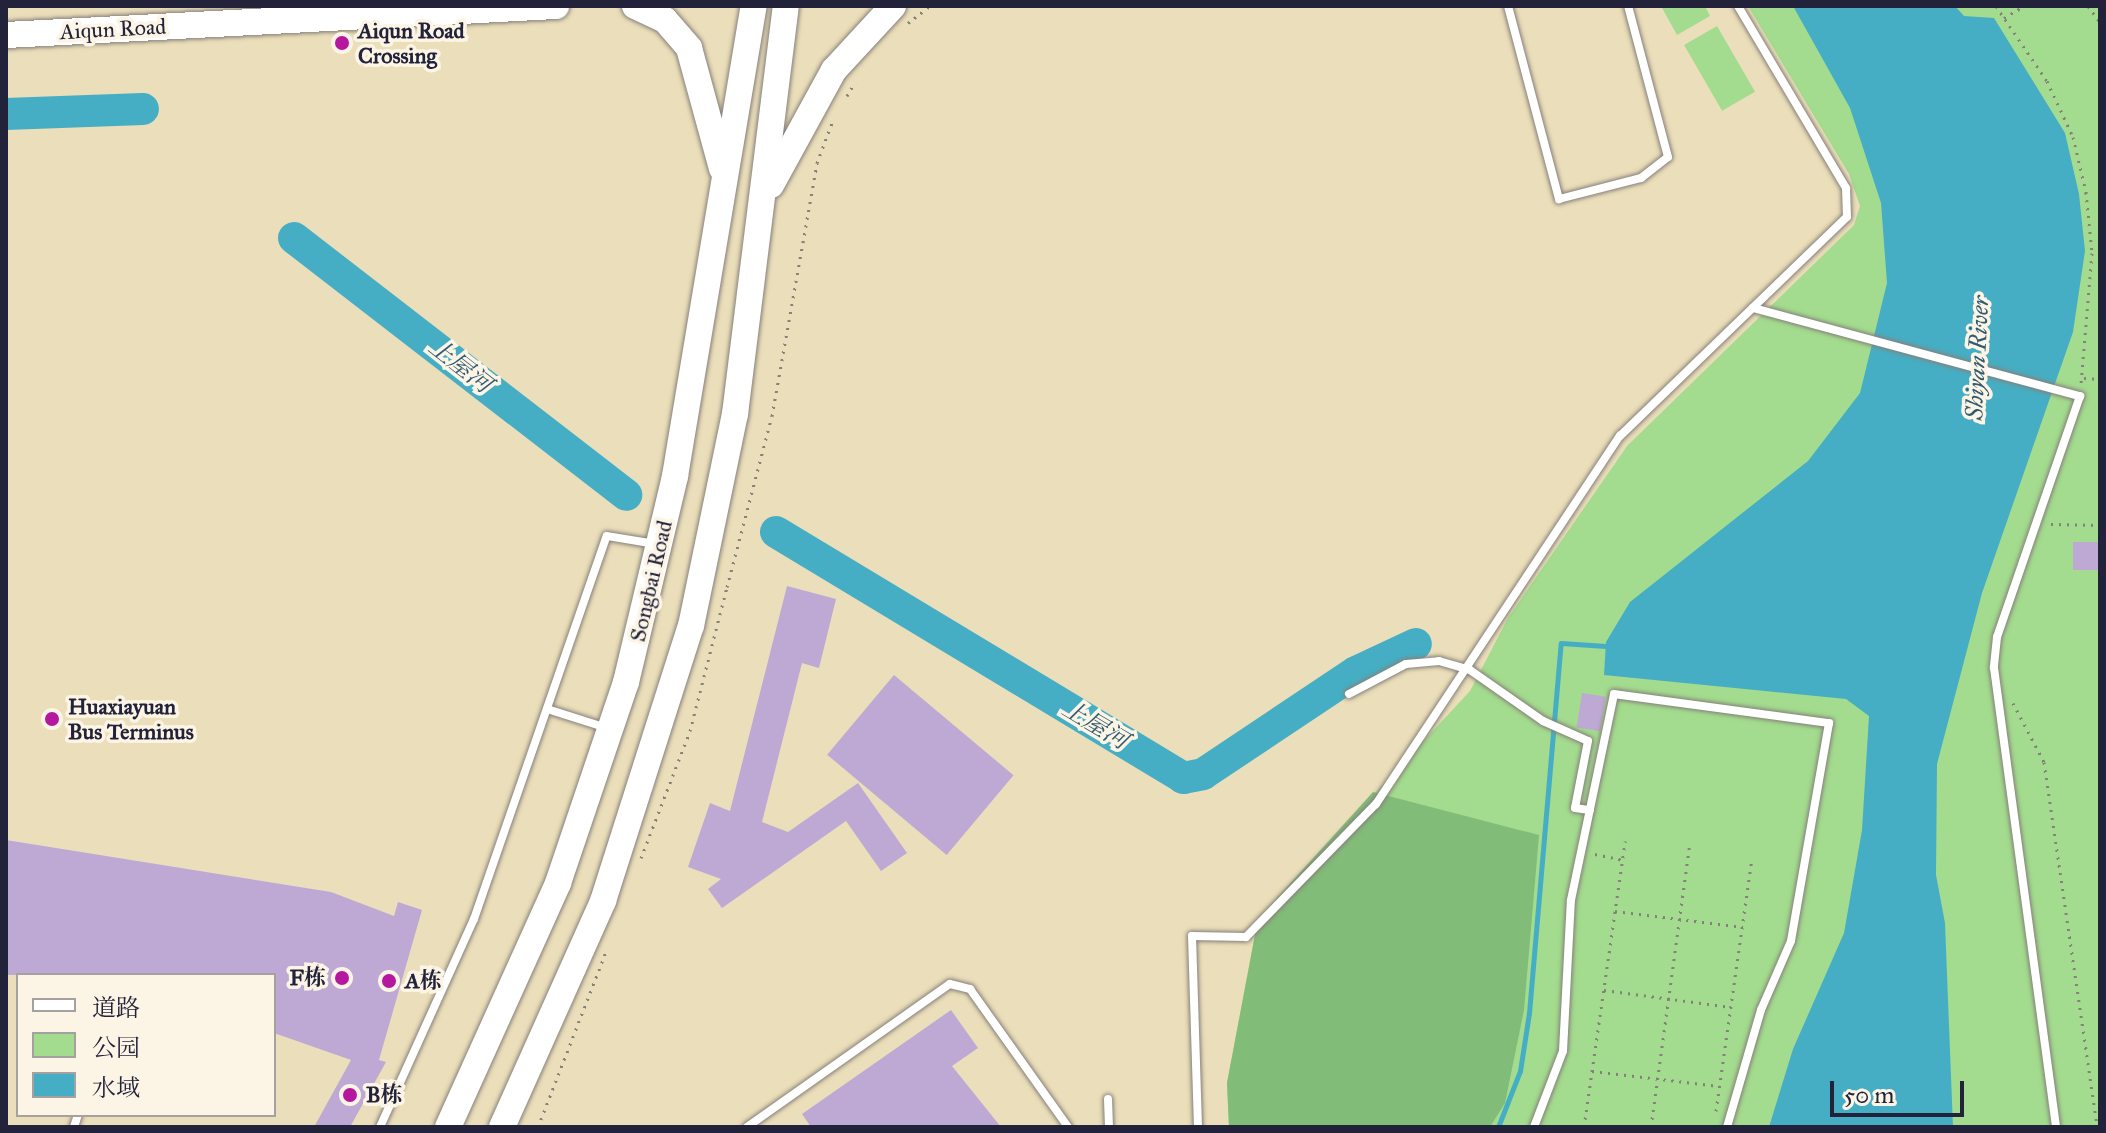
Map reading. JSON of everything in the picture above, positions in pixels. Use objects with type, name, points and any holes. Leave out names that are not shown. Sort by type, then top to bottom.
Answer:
[{"type":"main road","name":"Aiqun Road","points":[[6,35],[556,6]]},
{"type":"main road","points":[[635,6],[665,20],[693,55],[725,182]]},
{"type":"main road","name":"Songbai Road","points":[[448,1127],[532,949],[611,729],[660,545],[754,6]]},
{"type":"main road","points":[[502,1127],[603,901],[672,695],[722,485],[786,6]]},
{"type":"main road","points":[[758,219],[834,70],[893,6]]},
{"type":"lane","points":[[1508,6],[1559,199],[1641,178],[1668,157],[1628,6]]},
{"type":"lane","points":[[1198,1127],[1192,936],[1246,937],[1376,804],[1470,670],[1497,617],[1620,436],[1842,224],[1850,204],[1738,6]]},
{"type":"lane","points":[[1753,308],[1865,341],[2080,396],[1997,637],[1994,668],[2056,1127]]},
{"type":"lane","points":[[380,1127],[474,919],[607,536],[660,545]]},
{"type":"lane","points":[[1349,694],[1406,664],[1439,661],[1470,670],[1543,721],[1565,725],[1588,741],[1575,808],[1590,810]]},
{"type":"lane","points":[[1534,1127],[1563,1051],[1567,932],[1614,694],[1829,723],[1791,941],[1761,1010],[1727,1127]]},
{"type":"lane","points":[[547,709],[611,729]]},
{"type":"lane","points":[[747,1127],[950,984],[970,989],[1068,1127]]},
{"type":"lane","points":[[1108,1099],[1109,1127]]},
{"type":"path","points":[[1996,6],[2047,81],[2073,137],[2086,192],[2092,253],[2080,396]]},
{"type":"path","points":[[2004,18],[2024,6]]},
{"type":"path","points":[[2088,6],[2100,22]]},
{"type":"path","points":[[2082,378],[2100,379]]},
{"type":"path","points":[[2035,523],[2100,525]]},
{"type":"path","points":[[1994,668],[2044,762],[2097,1127]]},
{"type":"path","points":[[1584,1127],[1625,841]]},
{"type":"path","points":[[1651,1127],[1689,848]]},
{"type":"path","points":[[1581,850],[1623,860]]},
{"type":"path","points":[[1714,1127],[1752,859]]},
{"type":"path","points":[[1615,911],[1743,927]]},
{"type":"path","points":[[1604,990],[1731,1007]]},
{"type":"path","points":[[1592,1071],[1720,1086]]},
{"type":"path","points":[[2093,1103],[2100,1102]]},
{"type":"green space","points":[[1661,6],[1705,6],[1710,16],[1677,35]]},
{"type":"green space","points":[[1748,6],[2100,6],[2100,1127],[1229,1127],[1227,1083],[1258,919],[1470,691],[1508,618],[1627,446],[1854,225],[1860,206],[1849,174]]},
{"type":"green space","points":[[1717,26],[1755,92],[1722,111],[1684,45]]},
{"type":"green space","points":[[1373,792],[1539,835],[1524,1010],[1505,1103],[1490,1127],[1229,1127],[1227,1083],[1258,919]]},
{"type":"water","name":"Shiyan River","points":[[1793,6],[1955,6],[1964,16],[1994,18],[2065,133],[2079,194],[2085,251],[2073,332],[1982,593],[1937,764],[1936,875],[1945,923],[1953,1127],[1769,1127],[1793,1049],[1844,933],[1862,830],[1869,716],[1846,699],[1604,675],[1606,642],[1630,602],[1808,461],[1860,393],[1887,283],[1881,203],[1850,108]]},
{"type":"building","points":[[2073,542],[2100,542],[2100,570],[2073,570]]},
{"type":"building","points":[[787,586],[836,599],[819,668],[802,663],[762,822],[788,832],[858,783],[907,853],[881,871],[846,821],[722,908],[708,889],[721,879],[688,867],[710,803],[730,811]]},
{"type":"building","points":[[894,675],[1014,775],[947,855],[827,755]]},
{"type":"building","points":[[1582,693],[1606,697],[1600,731],[1577,728]]},
{"type":"building","points":[[6,840],[331,892],[394,916],[398,902],[422,910],[379,1060],[386,1062],[350,1127],[314,1127],[351,1060],[276,1034],[276,973],[6,975]]},
{"type":"building","points":[[951,1010],[978,1048],[952,1066],[1001,1127],[811,1127],[802,1114]]},
{"type":"waterway","name":"上屋河","points":[[6,114],[143,109]]},
{"type":"waterway","name":"上屋河","points":[[294,238],[626,495]]},
{"type":"waterway","name":"上屋河","points":[[776,532],[1183,778],[1203,774],[1356,672],[1416,644]]},
{"type":"waterway","points":[[1498,1127],[1520,1071],[1529,1013],[1561,643],[1606,646]]},
{"type":"place","name":"Aiqun Road Crossing","points":[[342,43]]},
{"type":"place","name":"Huaxiayuan Bus Terminus","points":[[52,719]]},
{"type":"place","name":"F栋","points":[[342,978]]},
{"type":"place","name":"A栋","points":[[389,981]]},
{"type":"place","name":"B栋","points":[[350,1095]]}]
